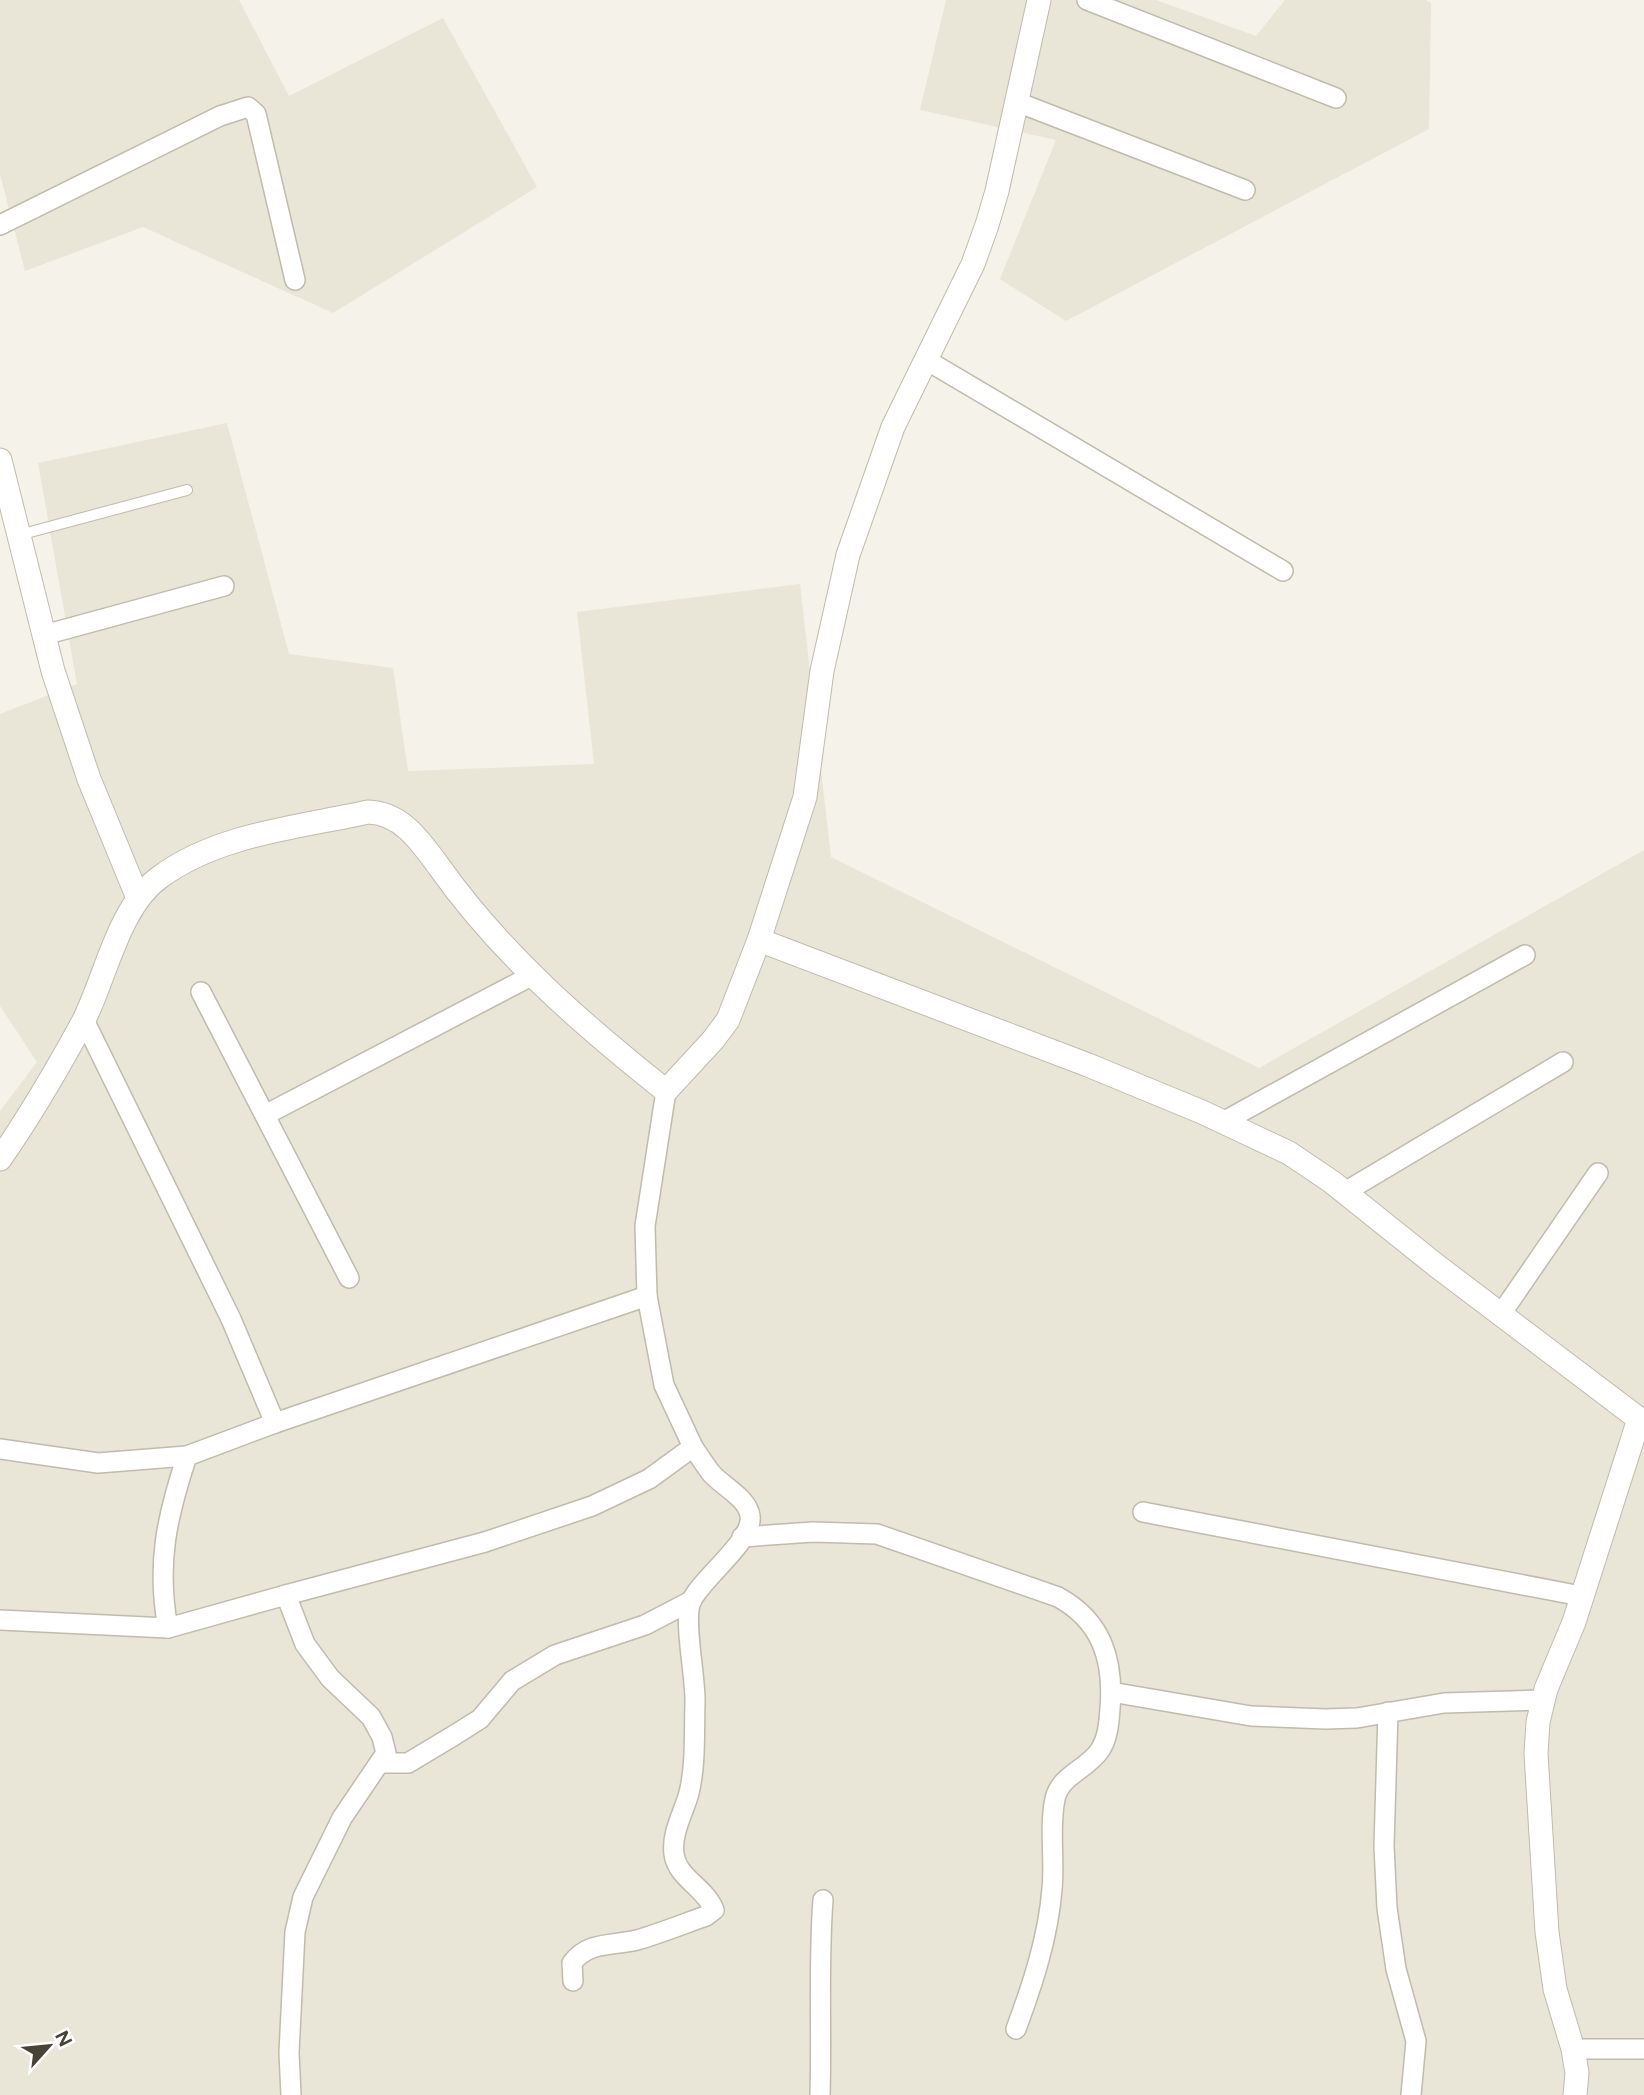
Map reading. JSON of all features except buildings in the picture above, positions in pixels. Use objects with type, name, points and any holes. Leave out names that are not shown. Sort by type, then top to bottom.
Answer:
[{"type":"street","points":[[380,1763],[408,1763],[453,1736],[480,1719],[512,1681],[555,1655],[645,1625],[691,1601],[742,1537],[750,1522],[747,1506],[712,1474],[693,1447],[664,1385],[647,1296],[645,1226],[666,1091],[713,1041],[727,1020],[759,940],[805,797],[822,671],[848,555],[893,427],[928,361],[973,264],[986,225],[1017,102],[1039,0]]},
{"type":"street","points":[[1087,0],[1336,98]]},
{"type":"street","points":[[1017,102],[1245,190]]},
{"type":"street","points":[[0,225],[220,116],[248,107],[256,114],[295,280]]},
{"type":"street","points":[[928,361],[1283,570]]},
{"type":"street","points":[[0,460],[17,535],[76,743],[138,898]]},
{"type":"street","points":[[44,635],[224,586]]},
{"type":"street","points":[[0,1159],[84,1020],[138,898],[158,878],[184,862],[230,844],[340,818],[385,813],[402,823],[424,844],[465,903],[500,944],[570,1012],[666,1091]]},
{"type":"street","points":[[759,940],[1088,1065],[1289,1153],[1345,1192],[1501,1314],[1642,1414],[1580,1596],[1574,1622],[1543,1700],[1538,1722],[1536,1754],[1547,1932],[1555,1989],[1573,2049],[1577,2073],[1575,2095]]},
{"type":"street","points":[[1223,1122],[1525,955]]},
{"type":"street","points":[[265,1115],[533,975]]},
{"type":"street","points":[[201,992],[349,1278]]},
{"type":"street","points":[[84,1020],[231,1319],[275,1423]]},
{"type":"street","points":[[1345,1192],[1563,1062]]},
{"type":"street","points":[[1501,1314],[1598,1173]]},
{"type":"street","points":[[0,1449],[98,1464],[187,1456],[275,1423],[647,1296]]},
{"type":"street","points":[[0,1620],[168,1628],[485,1542],[592,1506],[649,1479],[693,1447]]},
{"type":"street","points":[[168,1628],[162,1558],[172,1501],[187,1456]]},
{"type":"street","points":[[1143,1512],[1580,1596]]},
{"type":"street","points":[[742,1537],[813,1532],[877,1534],[1058,1597],[1076,1607],[1097,1629],[1106,1651],[1111,1692],[1105,1742],[1086,1766],[1059,1786],[1056,1795],[1052,1813],[1055,1847],[1052,1892],[1046,1930],[1035,1977],[1016,2029]]},
{"type":"street","points":[[286,1595],[305,1644],[322,1669],[364,1709],[378,1728],[385,1746],[380,1763],[329,1841],[303,1896],[295,1932],[289,2053],[291,2095]]},
{"type":"street","points":[[573,1981],[572,1963],[597,1945],[634,1941],[706,1916],[714,1910],[705,1894],[682,1871],[674,1854],[677,1830],[690,1791],[694,1759],[696,1678],[689,1622],[691,1601]]},
{"type":"street","points":[[1111,1692],[1251,1716],[1325,1719],[1467,1701],[1543,1700]]},
{"type":"street","points":[[1388,1712],[1384,1846],[1387,1908],[1396,1969],[1416,2040],[1411,2095]]},
{"type":"street","points":[[820,2095],[822,2033],[818,1964],[823,1900]]},
{"type":"street","points":[[1573,2049],[1644,2049]]},
{"type":"lane","points":[[17,535],[187,490]]},
{"type":"shaded area","points":[[0,0],[239,0],[289,96],[443,18],[537,187],[333,313],[143,227],[25,271],[0,174]]},
{"type":"shaded area","points":[[946,0],[1156,0],[1256,36],[1285,0],[1426,0],[1431,3],[1429,129],[1066,321],[1000,279],[1056,140],[920,110]]},
{"type":"shaded area","points":[[227,423],[289,654],[393,668],[408,771],[594,764],[577,612],[800,584],[831,857],[1259,1068],[1644,850],[1644,2095],[0,2095],[0,1111],[37,1062],[0,1006],[0,714],[77,684],[38,463]]}]
